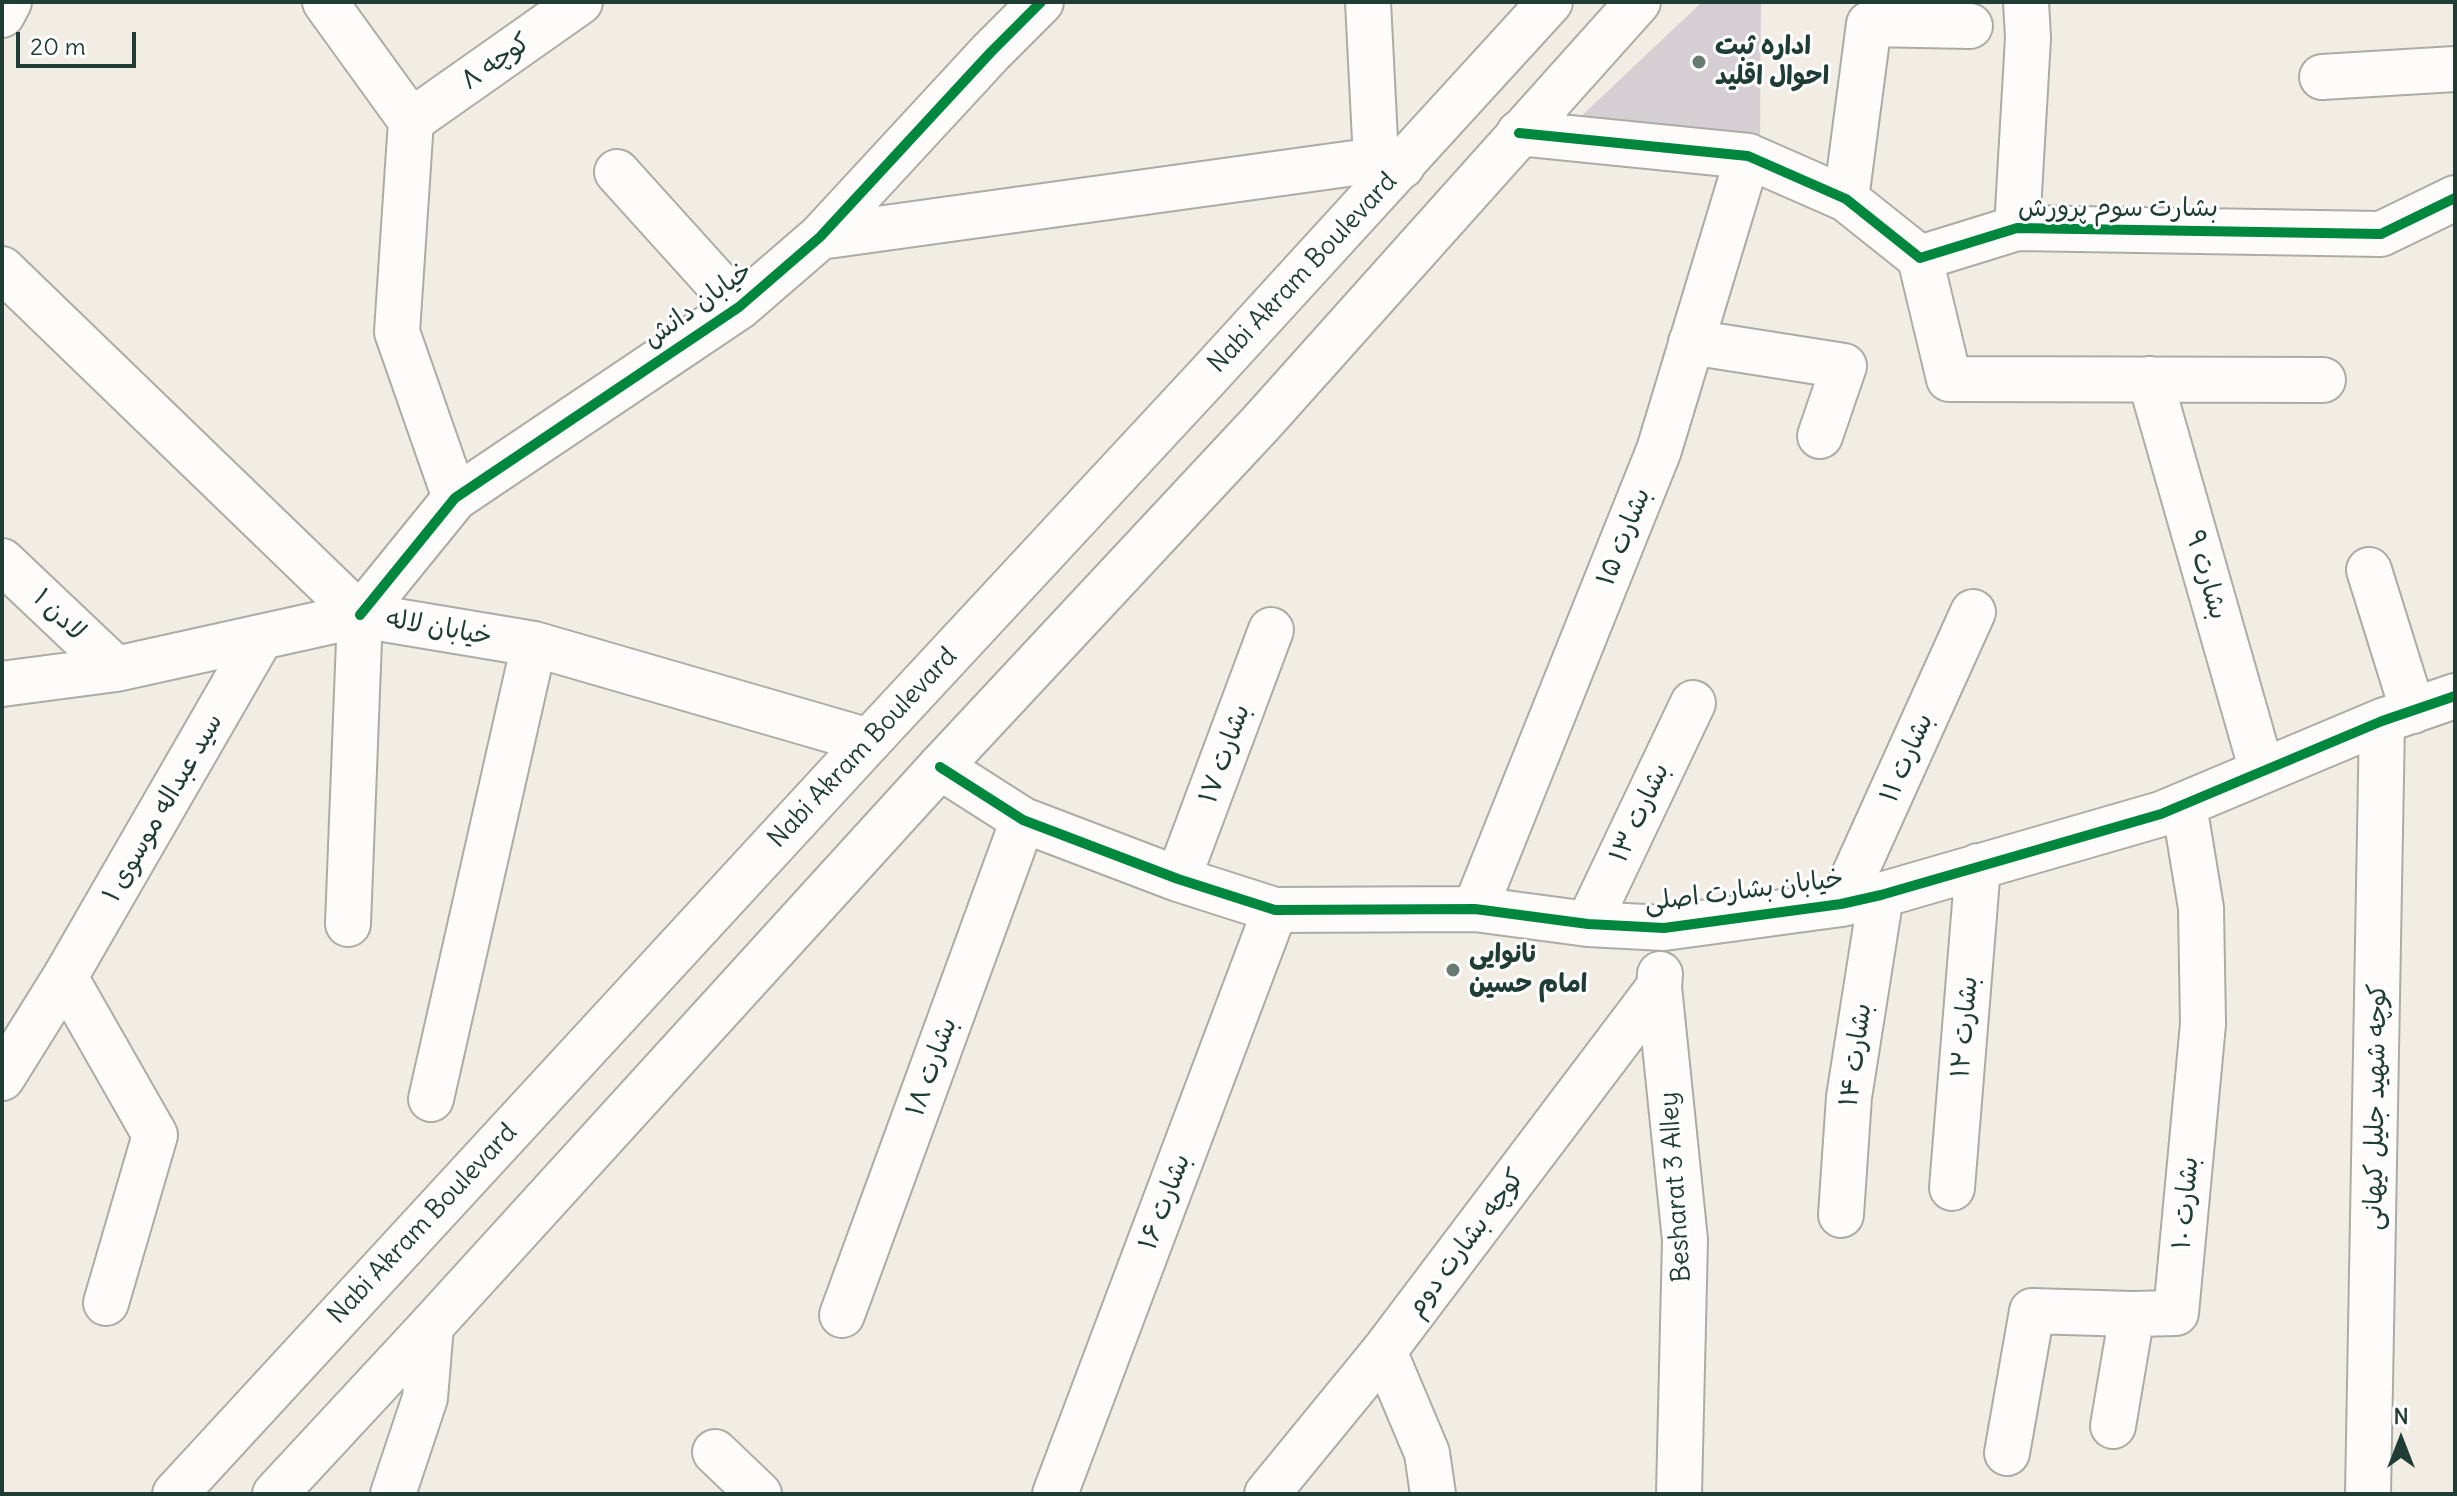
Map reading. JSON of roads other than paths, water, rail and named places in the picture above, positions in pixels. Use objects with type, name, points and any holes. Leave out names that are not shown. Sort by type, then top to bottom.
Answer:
[{"type":"street","points":[[2,15],[9,2]]},
{"type":"street","points":[[325,2],[411,121],[397,332],[455,498]]},
{"type":"street","name":"کوچه ۸","points":[[411,121],[580,2]]},
{"type":"street","name":"خیابان دانش","points":[[360,615],[455,498],[739,307],[820,237],[1041,2]]},
{"type":"street","points":[[820,237],[1389,163],[1368,2]]},
{"type":"street","name":"Nabi Akram Boulevard","points":[[175,1494],[1209,375],[1389,163],[1550,2]]},
{"type":"street","points":[[275,1494],[940,767],[1263,421],[1638,2]]},
{"type":"street","points":[[2017,228],[2028,38],[2026,2]]},
{"type":"street","points":[[1846,199],[1869,24],[1970,26]]},
{"type":"street","points":[[2322,77],[2455,69]]},
{"type":"street","points":[[1519,133],[1748,156],[1846,199],[1920,258],[1949,379],[2323,380]]},
{"type":"street","name":"بشارت ۱۵","points":[[1475,909],[1659,450],[1748,156]]},
{"type":"street","points":[[617,172],[739,307]]},
{"type":"street","name":"بشارت سوم پرورش","points":[[1920,258],[2017,228],[2381,234],[2455,198]]},
{"type":"street","points":[[2,269],[360,615],[348,924]]},
{"type":"street","points":[[1691,342],[1844,366],[1820,436]]},
{"type":"street","points":[[1209,375],[1263,421]]},
{"type":"street","name":"بشارت ۹","points":[[2150,379],[2262,771]]},
{"type":"street","name":"لادن ۱","points":[[2,561],[116,669]]},
{"type":"street","name":"کوچه شهید جلیل کیهانی","points":[[2368,1494],[2398,716],[2369,570]]},
{"type":"street","name":"بشارت ۱۱","points":[[1861,899],[1973,612]]},
{"type":"street","name":"خیابان لاله","points":[[2,684],[116,669],[360,615],[534,644],[869,741]]},
{"type":"street","name":"بشارت ۱۷","points":[[1178,879],[1271,630]]},
{"type":"street","name":"سید عبداله موسوی ۱","points":[[2,1078],[65,977],[260,639]]},
{"type":"street","points":[[431,1099],[534,644]]},
{"type":"street","name":"خیابان بشارت اصلی","points":[[940,767],[1023,820],[1178,879],[1275,910],[1475,909],[1588,924],[1664,928],[1861,899],[2161,814],[2398,716],[2455,696]]},
{"type":"street","name":"بشارت ۱۳","points":[[1588,924],[1693,703]]},
{"type":"street","name":"بشارت ۱۰","points":[[2007,1453],[2032,1311],[2176,1313],[2203,1024],[2201,908],[2184,805]]},
{"type":"street","name":"بشارت ۱۸","points":[[842,1315],[1023,820]]},
{"type":"street","name":"بشارت ۱۲","points":[[1952,1188],[1978,866]]},
{"type":"street","name":"بشارت ۱۴","points":[[1841,1215],[1861,899]]},
{"type":"street","name":"بشارت ۱۶","points":[[1055,1494],[1275,910]]},
{"type":"street","name":"Besharat 3 Alley","points":[[1664,928],[1659,987],[1685,1240],[1679,1494]]},
{"type":"street","points":[[65,977],[155,1135],[106,1303]]},
{"type":"street","name":"کوچه بشارت دوم","points":[[1267,1494],[1384,1351],[1659,987]]},
{"type":"street","points":[[2113,1426],[2132,1314]]},
{"type":"street","points":[[393,1494],[425,1398],[431,1326]]},
{"type":"street","points":[[1384,1351],[1427,1453],[1433,1494]]},
{"type":"street","points":[[715,1452],[759,1494]]},
{"type":"place","name":"اداره ثبت احوال اقلید","points":[[1699,62]]},
{"type":"place","name":"نانوایی امام حسین","points":[[1453,970]]}]
